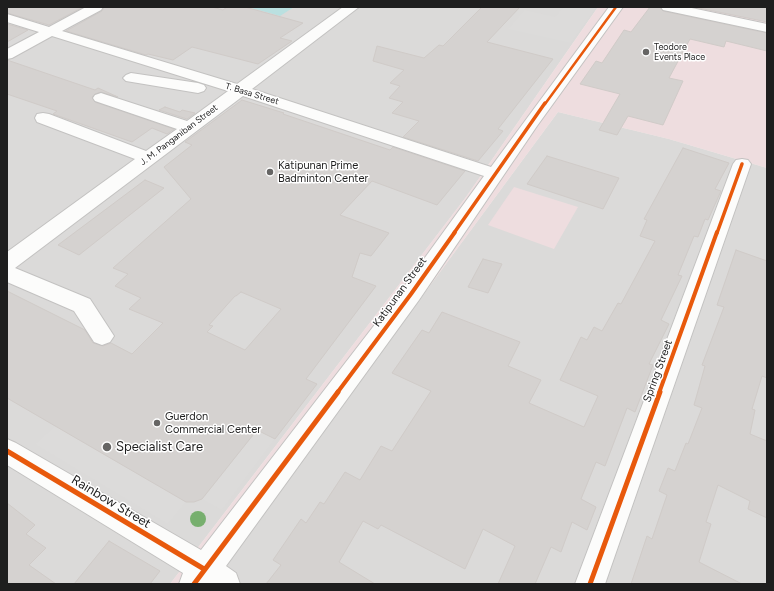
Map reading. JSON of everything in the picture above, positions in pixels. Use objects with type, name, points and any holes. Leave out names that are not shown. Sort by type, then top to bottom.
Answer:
[{"type":"street","points":[[7,55],[96,7]]},
{"type":"street","name":"J. M. Panganiban Street","points":[[12,254],[148,158],[352,7]]},
{"type":"street","name":"Katipunan Street","points":[[208,579],[495,174],[616,7]]},
{"type":"street","points":[[668,7],[767,28]]},
{"type":"street","name":"T. Basa Street","points":[[7,18],[301,109],[495,174]]},
{"type":"street","points":[[131,78],[196,88],[220,84]]},
{"type":"street","points":[[101,98],[188,127]]},
{"type":"street","points":[[43,118],[148,158]]},
{"type":"street","name":"Spring Street","points":[[590,584],[742,164]]},
{"type":"street","points":[[7,273],[82,305],[102,336]]},
{"type":"street","name":"Rainbow Street","points":[[7,451],[208,579]]},
{"type":"shaded area","points":[[7,7],[598,7],[466,197],[170,584],[7,584]]},
{"type":"shaded area","points":[[563,7],[597,7],[571,43],[508,29],[524,10],[555,17]]},
{"type":"shaded area","points":[[598,7],[767,7],[767,168],[669,139],[558,112],[210,584],[170,584],[466,197]]},
{"type":"shaded area","points":[[558,112],[669,139],[767,168],[767,584],[210,584]]},
{"type":"shaded area","points":[[514,187],[578,207],[554,249],[488,225]]},
{"type":"shaded area","points":[[55,426],[186,502],[168,524],[35,444]]},
{"type":"shaded area","points":[[257,430],[275,439],[222,510],[202,499]]},
{"type":"water","points":[[248,7],[294,7],[280,16]]},
{"type":"building","points":[[7,7],[83,7],[49,25],[7,13]]},
{"type":"building","points":[[104,7],[212,7],[223,10],[227,7],[245,7],[303,23],[280,38],[292,41],[258,64],[192,47],[173,60],[148,54],[146,55],[66,31],[102,11]]},
{"type":"building","points":[[482,7],[520,7],[487,42],[553,59],[498,129],[503,131],[478,161],[403,137],[419,121],[392,113],[403,102],[389,98],[400,86],[390,83],[404,70],[373,61],[377,46],[424,58],[439,45],[443,46]]},
{"type":"building","points":[[650,7],[660,7],[663,11],[767,33],[767,51],[726,41],[724,47],[690,39],[669,78],[683,81],[663,125],[628,116],[617,135],[599,130],[620,94],[580,84],[596,61],[602,63],[624,30],[631,32]]},
{"type":"building","points":[[694,7],[767,7],[767,22]]},
{"type":"building","points":[[7,24],[28,30],[7,42]]},
{"type":"building","points":[[7,60],[95,90],[98,88],[118,97],[101,92],[92,97],[95,102],[174,129],[167,134],[152,128],[132,142],[53,114],[57,111],[7,94]]},
{"type":"building","points":[[242,100],[390,150],[393,147],[465,171],[437,205],[372,181],[340,215],[389,233],[371,256],[360,253],[352,277],[376,286],[306,379],[317,384],[275,439],[257,430],[202,499],[194,502],[186,502],[7,398],[7,291],[85,330],[93,343],[103,346],[111,343],[132,354],[163,323],[129,309],[141,298],[115,286],[128,274],[113,268],[191,199],[164,167],[192,145],[185,142]],"holes":[[[241,292],[281,309],[245,350],[207,332],[213,326],[209,325],[235,296]]]},
{"type":"building","points":[[165,107],[180,112],[182,110],[195,113],[187,119],[159,110]]},
{"type":"building","points":[[683,148],[729,163],[715,189],[721,191],[708,220],[705,219],[698,237],[694,236],[678,275],[682,276],[661,320],[669,324],[649,364],[653,365],[635,412],[627,408],[605,466],[596,462],[581,499],[596,507],[587,530],[572,522],[561,552],[551,547],[535,584],[498,584],[515,546],[483,529],[465,569],[381,525],[378,529],[363,521],[339,562],[375,584],[266,584],[281,565],[273,560],[301,519],[306,523],[320,502],[324,504],[345,472],[360,480],[381,446],[392,451],[431,391],[392,373],[422,330],[429,333],[442,312],[520,342],[508,366],[541,380],[529,403],[584,427],[598,396],[560,380],[581,337],[587,340],[594,327],[602,331],[618,303],[621,304],[655,241],[640,236],[647,220],[644,219]]},
{"type":"building","points":[[547,156],[619,178],[603,209],[527,184]]},
{"type":"building","points":[[145,180],[164,188],[79,255],[58,245]]},
{"type":"building","points":[[736,250],[767,261],[767,378],[762,376],[752,409],[755,410],[750,434],[767,441],[767,518],[748,509],[750,501],[718,485],[706,522],[711,524],[699,562],[742,584],[631,584],[647,536],[652,539],[667,495],[659,491],[668,468],[675,471],[686,443],[688,444],[702,408],[694,405],[705,366],[702,365],[724,307],[717,305]]},
{"type":"building","points":[[483,259],[502,264],[488,293],[468,287]]},
{"type":"building","points":[[7,503],[35,525],[26,534],[46,548],[29,565],[56,584],[7,584]]},
{"type":"building","points":[[109,541],[160,571],[150,584],[74,584]]},
{"type":"cycle path","points":[[194,584],[411,294],[531,123],[616,7]]},
{"type":"cycle path","points":[[590,584],[742,164]]},
{"type":"cycle path","points":[[7,451],[204,569]]},
{"type":"place","name":"Teodore Events Place","points":[[646,52]]},
{"type":"place","name":"Katipunan Prime Badminton Center","points":[[270,172]]},
{"type":"place","name":"Guerdon Commercial Center","points":[[157,423]]},
{"type":"place","name":"Specialist Care","points":[[107,447]]}]
